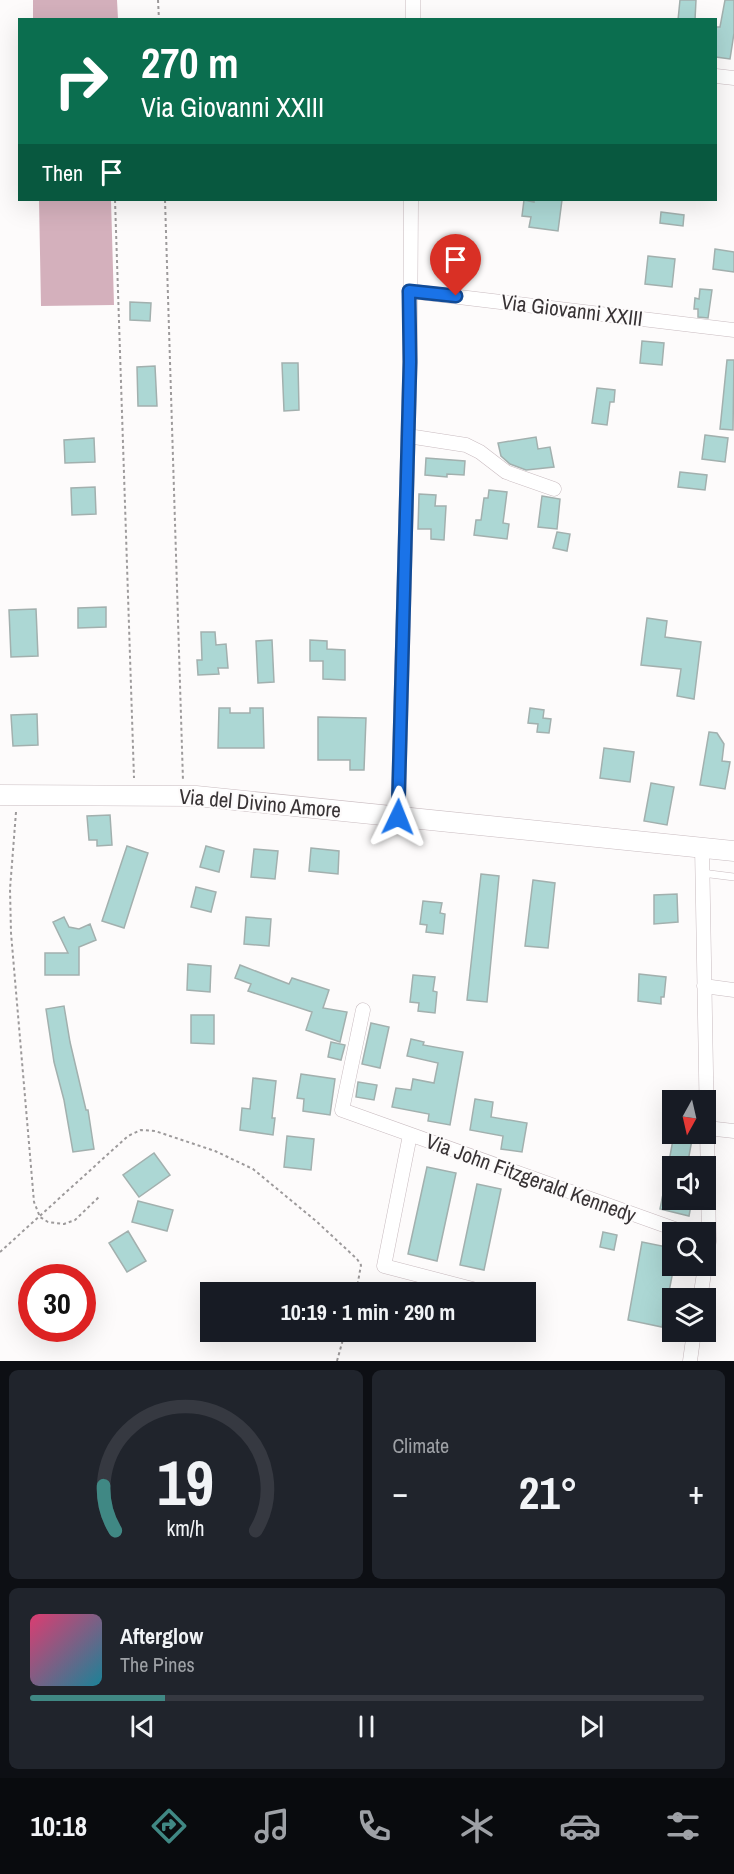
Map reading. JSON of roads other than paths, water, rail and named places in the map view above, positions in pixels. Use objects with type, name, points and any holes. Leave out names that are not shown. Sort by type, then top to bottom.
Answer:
[{"type":"main road","name":"Via del Divino Amore","points":[[8,795],[183,795],[734,851]]},
{"type":"street","points":[[413,0],[413,18]]},
{"type":"street","points":[[717,75],[734,78]]},
{"type":"street","points":[[398,817],[408,436],[411,201]]},
{"type":"street","name":"Via Giovanni XXIII","points":[[409,291],[734,330]]},
{"type":"street","points":[[408,436],[466,445],[512,475],[554,489]]},
{"type":"street","points":[[702,847],[706,1090]]},
{"type":"street","points":[[705,986],[734,990]]},
{"type":"street","name":"Via John Fitzgerald Kennedy","points":[[363,1010],[342,1110],[662,1224]]},
{"type":"street","points":[[716,1129],[734,1131]]},
{"type":"street","name":"Via John Fitzgerald Kennedy","points":[[410,1135],[384,1266],[446,1282]]},
{"type":"street","points":[[707,1144],[707,1222]]},
{"type":"street","points":[[690,1361],[693,1342]]},
{"type":"lane","points":[[702,873],[734,877]]}]
